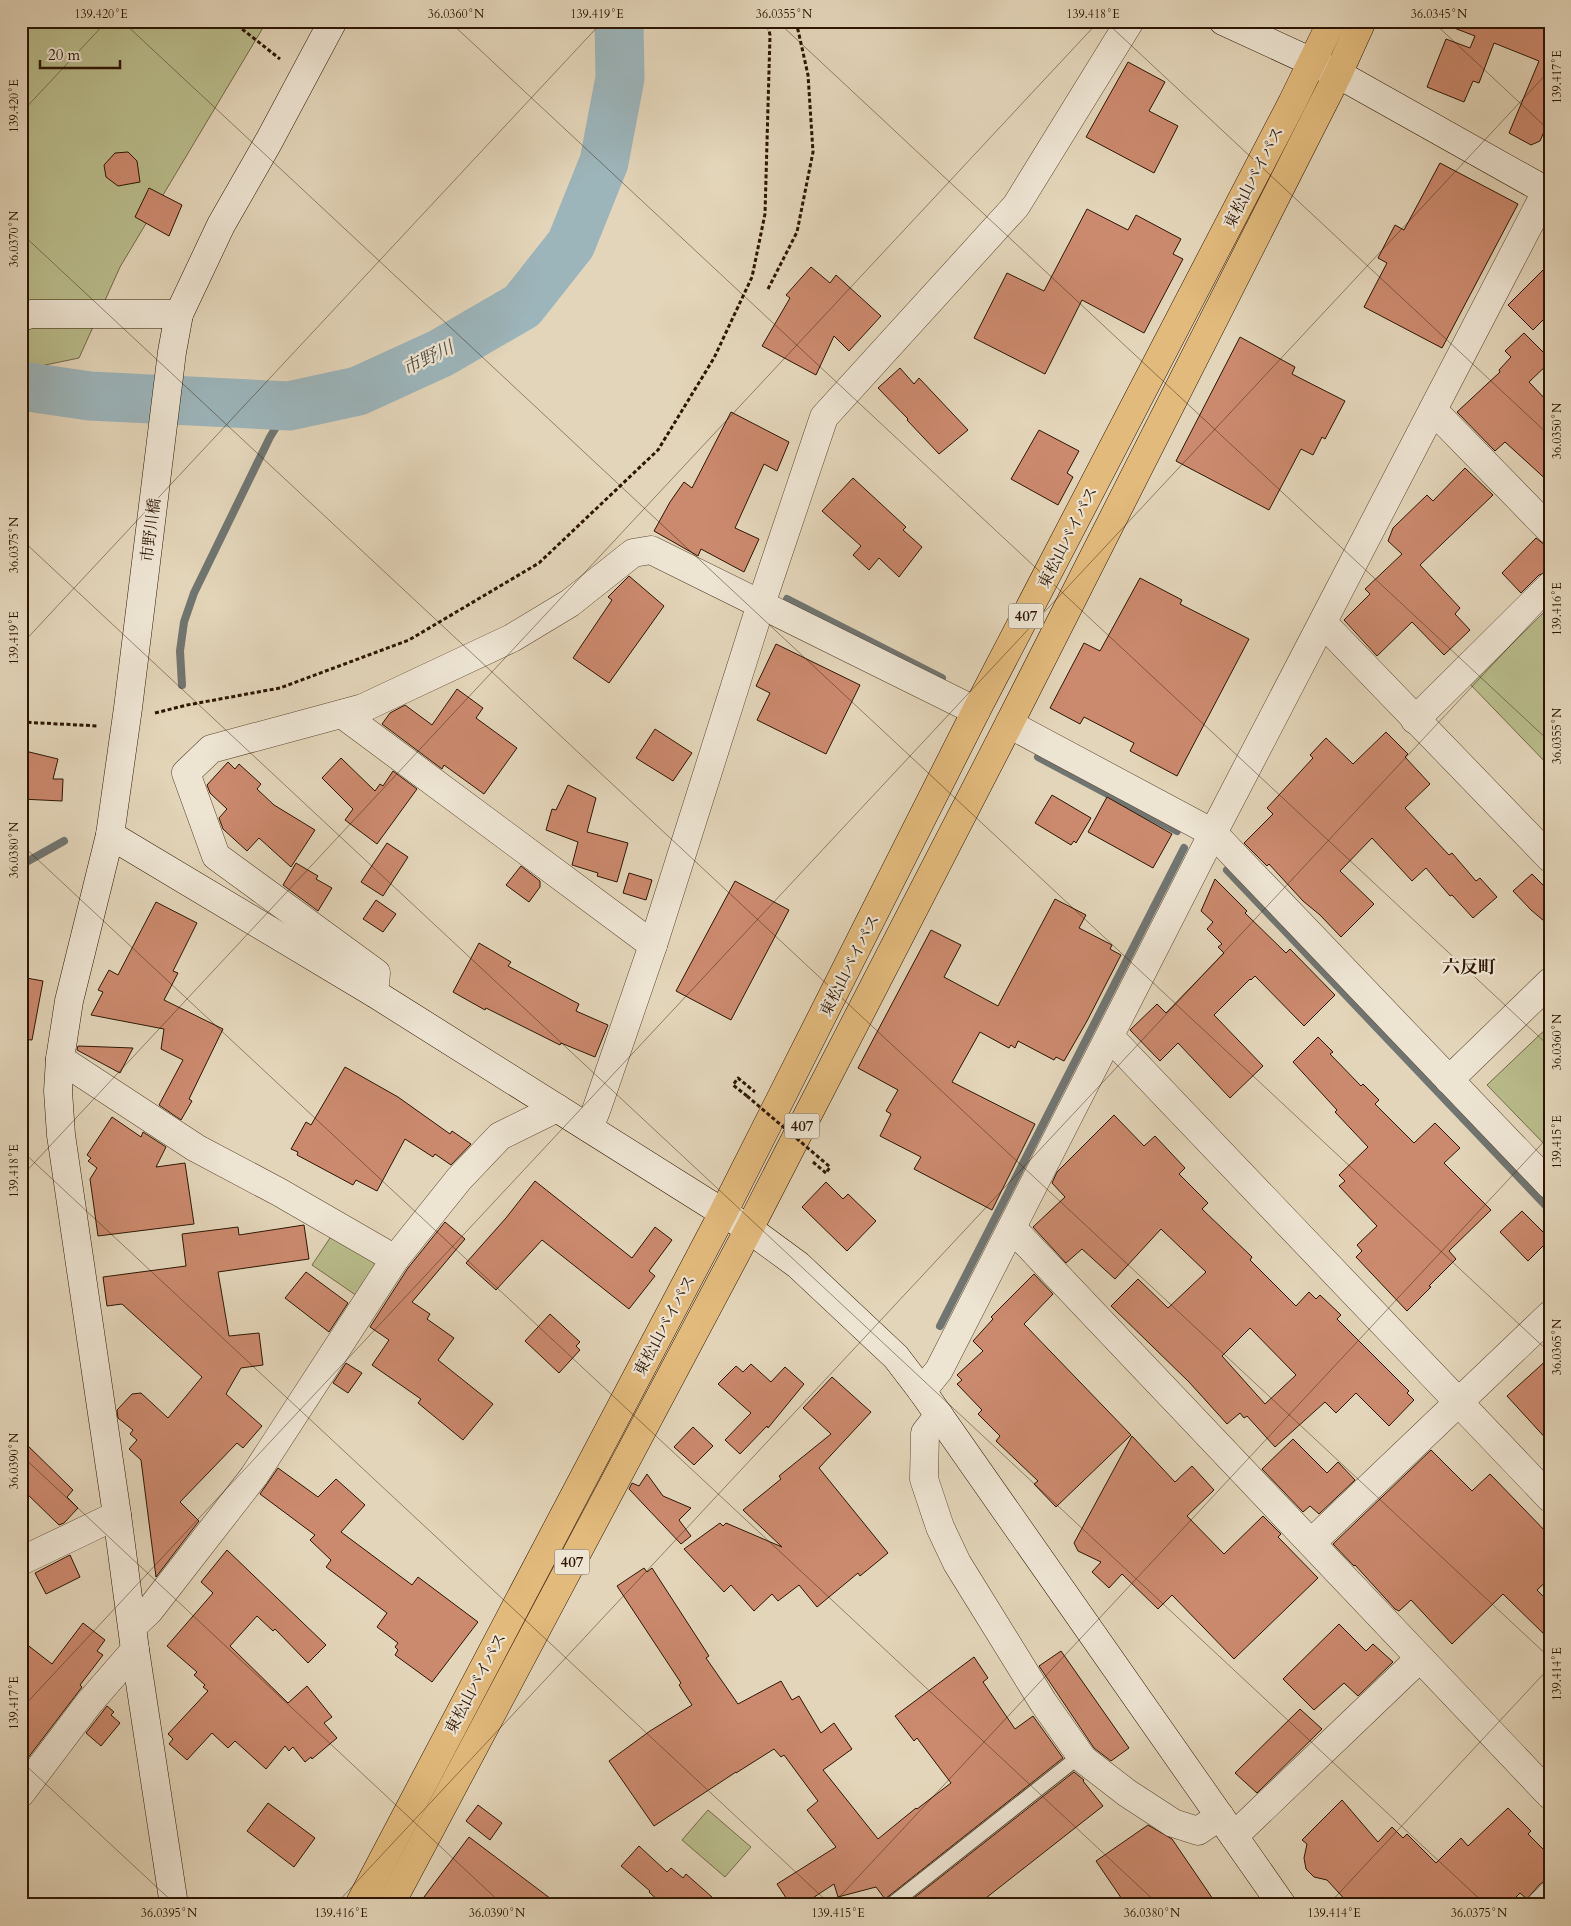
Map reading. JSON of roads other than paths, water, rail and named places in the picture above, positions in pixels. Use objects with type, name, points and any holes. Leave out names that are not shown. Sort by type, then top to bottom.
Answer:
[{"type":"highway","name":"東松山バイパス","points":[[359,1905],[723,1212],[976,711],[1332,21]]},
{"type":"highway","name":"東松山バイパス","points":[[390,1905],[749,1229],[1009,724],[1338,74],[1362,21]]},
{"type":"street","name":"市野川橋","points":[[174,1905],[61,1135],[58,1091],[60,1060],[69,1001],[110,835],[128,714],[172,352],[179,314],[221,225],[269,142],[333,21]]},
{"type":"street","points":[[589,1128],[653,946],[761,604],[824,417],[1016,206],[1130,21]]},
{"type":"street","points":[[922,1391],[939,1370],[1214,833],[1549,188],[1338,74],[1223,21]]},
{"type":"street","points":[[21,317],[31,314],[179,314]]},
{"type":"street","points":[[1433,410],[1550,530]]},
{"type":"street","points":[[374,993],[376,973],[216,856],[186,772],[211,750],[364,708],[512,638],[570,603],[633,553],[651,550],[976,711]]},
{"type":"street","points":[[1415,720],[1550,586]]},
{"type":"street","points":[[1323,623],[1550,858]]},
{"type":"street","points":[[342,714],[653,946]]},
{"type":"street","points":[[1009,724],[1214,833],[1550,1185]]},
{"type":"street","points":[[110,835],[374,993],[723,1212],[790,1258],[896,1357],[922,1391],[1282,1905]]},
{"type":"street","points":[[1449,1080],[1550,982]]},
{"type":"street","points":[[1110,1037],[1550,1498]]},
{"type":"street","points":[[60,1060],[196,1148],[279,1192],[396,1259]]},
{"type":"street","points":[[25,1781],[89,1703],[134,1638],[149,1611],[254,1476],[396,1259],[459,1179],[500,1136],[557,1108]]},
{"type":"street","points":[[1012,1228],[1550,1795]]},
{"type":"street","points":[[1311,1543],[1550,1316]]},
{"type":"street","points":[[939,1415],[925,1433],[924,1479],[940,1527],[962,1572],[1043,1702],[1081,1755],[1127,1793],[1173,1823],[1198,1831],[1227,1826],[1420,1658]]},
{"type":"street","points":[[26,1550],[117,1515]]},
{"type":"street","points":[[1541,1905],[1550,1896]]},
{"type":"lane","points":[[891,1905],[1081,1755]]},
{"type":"waterway","name":"市野川","points":[[21,386],[90,396],[289,406],[358,391],[441,353],[522,306],[571,244],[604,162],[620,78],[619,21]]},
{"type":"waterway","points":[[182,685],[180,651],[184,622],[194,593],[270,437],[289,406]]},
{"type":"waterway","points":[[787,599],[942,678]]},
{"type":"waterway","points":[[1038,757],[1177,831]]},
{"type":"waterway","points":[[21,865],[64,841]]},
{"type":"waterway","points":[[940,1326],[1184,848]]},
{"type":"waterway","points":[[1227,870],[1550,1210]]},
{"type":"district","name":"六反町","points":[[1469,967]]}]
